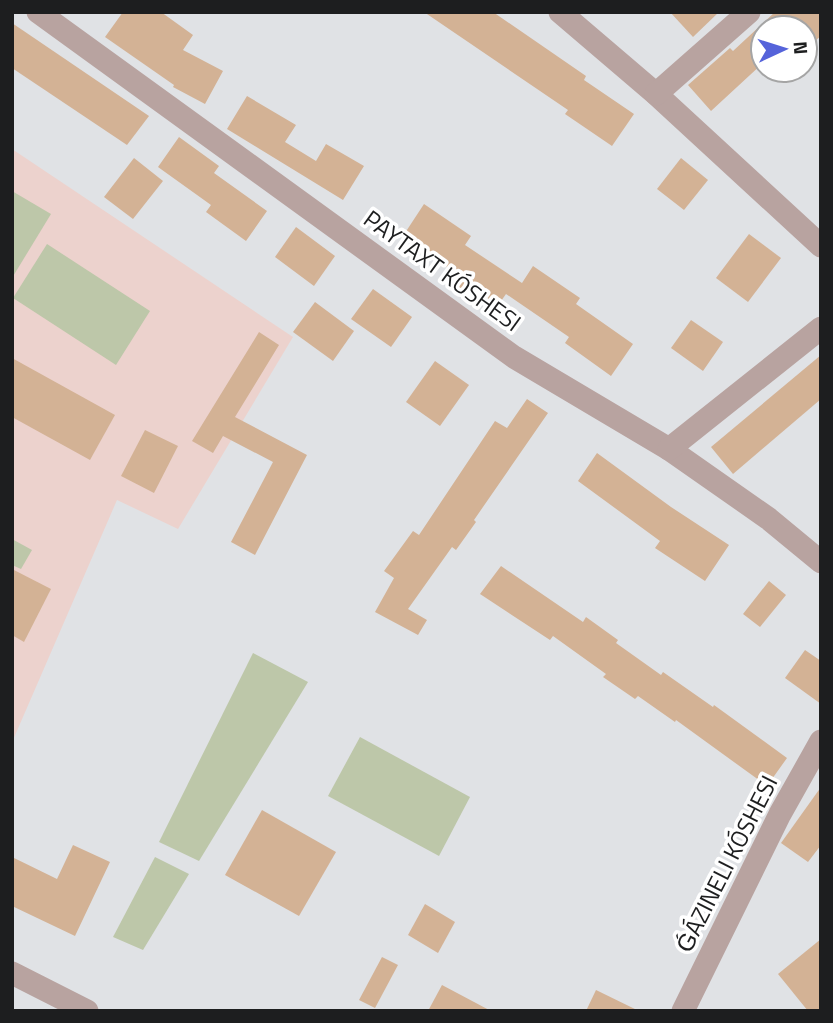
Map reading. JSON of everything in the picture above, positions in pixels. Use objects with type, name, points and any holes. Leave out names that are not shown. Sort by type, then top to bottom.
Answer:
[{"type":"street","name":"PAYTAXT KÓSHESI","points":[[38,12],[514,357],[669,449],[769,519],[821,562]]},
{"type":"street","points":[[560,12],[656,94],[821,246]]},
{"type":"street","points":[[656,94],[749,12]]},
{"type":"street","points":[[669,449],[821,328]]},
{"type":"street","name":"ǴÁZINELI KÓSHESI","points":[[683,1011],[780,814],[821,741]]},
{"type":"street","points":[[12,973],[62,1005],[87,1011]]},
{"type":"shaded area","points":[[12,149],[293,337],[178,529],[117,500],[13,740]]},
{"type":"green space","points":[[12,191],[51,214],[12,278]]},
{"type":"green space","points":[[47,244],[150,311],[116,365],[13,298]]},
{"type":"green space","points":[[12,539],[32,550],[21,569],[12,565]]},
{"type":"green space","points":[[253,653],[308,682],[199,861],[159,842]]},
{"type":"green space","points":[[360,737],[470,797],[439,856],[328,796]]},
{"type":"green space","points":[[155,857],[189,874],[143,950],[113,937]]},
{"type":"building","points":[[123,12],[161,12],[193,35],[183,50],[223,71],[205,104],[173,87],[174,85],[105,37]]},
{"type":"building","points":[[424,12],[493,12],[586,76],[584,80],[634,114],[612,146],[565,114],[568,110]]},
{"type":"building","points":[[670,12],[719,12],[693,37]]},
{"type":"building","points":[[821,12],[821,36],[819,38],[819,14],[773,14]]},
{"type":"building","points":[[12,23],[149,116],[127,145],[12,68]]},
{"type":"building","points":[[749,36],[749,76],[711,111],[688,85],[730,48],[733,51]]},
{"type":"building","points":[[247,96],[296,125],[285,142],[316,161],[326,144],[364,166],[343,200],[227,129]]},
{"type":"building","points":[[179,137],[219,166],[214,173],[267,211],[246,241],[206,212],[211,205],[158,167]]},
{"type":"building","points":[[134,158],[163,181],[133,219],[104,197]]},
{"type":"building","points":[[681,158],[708,180],[684,210],[657,189]]},
{"type":"building","points":[[424,204],[471,236],[465,245],[522,283],[533,266],[580,298],[576,304],[633,344],[611,376],[565,343],[569,337],[506,294],[494,311],[447,279],[453,271],[403,236]]},
{"type":"building","points":[[296,227],[335,256],[314,286],[275,257]]},
{"type":"building","points":[[749,234],[781,258],[748,302],[716,278]]},
{"type":"building","points":[[373,289],[412,317],[391,347],[351,319]]},
{"type":"building","points":[[315,302],[354,331],[333,361],[293,332]]},
{"type":"building","points":[[691,320],[723,342],[703,371],[671,348]]},
{"type":"building","points":[[259,332],[279,345],[235,417],[307,455],[255,555],[231,542],[273,462],[223,436],[213,453],[192,441]]},
{"type":"building","points":[[821,355],[821,399],[733,474],[711,447]]},
{"type":"building","points":[[12,358],[115,415],[90,460],[12,417]]},
{"type":"building","points":[[435,361],[469,385],[440,426],[406,402]]},
{"type":"building","points":[[527,399],[548,413],[456,550],[452,547],[408,609],[427,620],[418,635],[375,612],[394,578],[384,571],[413,531],[419,535],[495,421],[507,428]]},
{"type":"building","points":[[145,430],[178,446],[154,493],[121,476]]},
{"type":"building","points":[[597,453],[729,545],[705,581],[655,548],[660,541],[578,481]]},
{"type":"building","points":[[501,566],[583,622],[586,617],[618,640],[616,643],[661,675],[663,672],[713,707],[714,705],[787,758],[767,786],[676,720],[675,722],[638,696],[635,699],[603,677],[606,674],[553,636],[550,640],[480,594]]},
{"type":"building","points":[[12,569],[51,589],[24,642],[12,635]]},
{"type":"building","points":[[769,581],[786,595],[760,627],[743,614]]},
{"type":"building","points":[[805,650],[821,661],[821,704],[785,678]]},
{"type":"building","points":[[821,787],[821,845],[808,862],[781,843]]},
{"type":"building","points":[[262,810],[336,852],[299,916],[225,875]]},
{"type":"building","points":[[73,845],[110,862],[75,936],[12,906],[12,857],[57,879]]},
{"type":"building","points":[[425,904],[455,922],[438,953],[408,935]]},
{"type":"building","points":[[821,939],[821,1011],[808,1011],[778,974]]},
{"type":"building","points":[[382,957],[398,965],[375,1008],[359,1000]]},
{"type":"building","points":[[442,985],[491,1011],[428,1011]]},
{"type":"building","points":[[596,990],[639,1011],[586,1011]]}]
